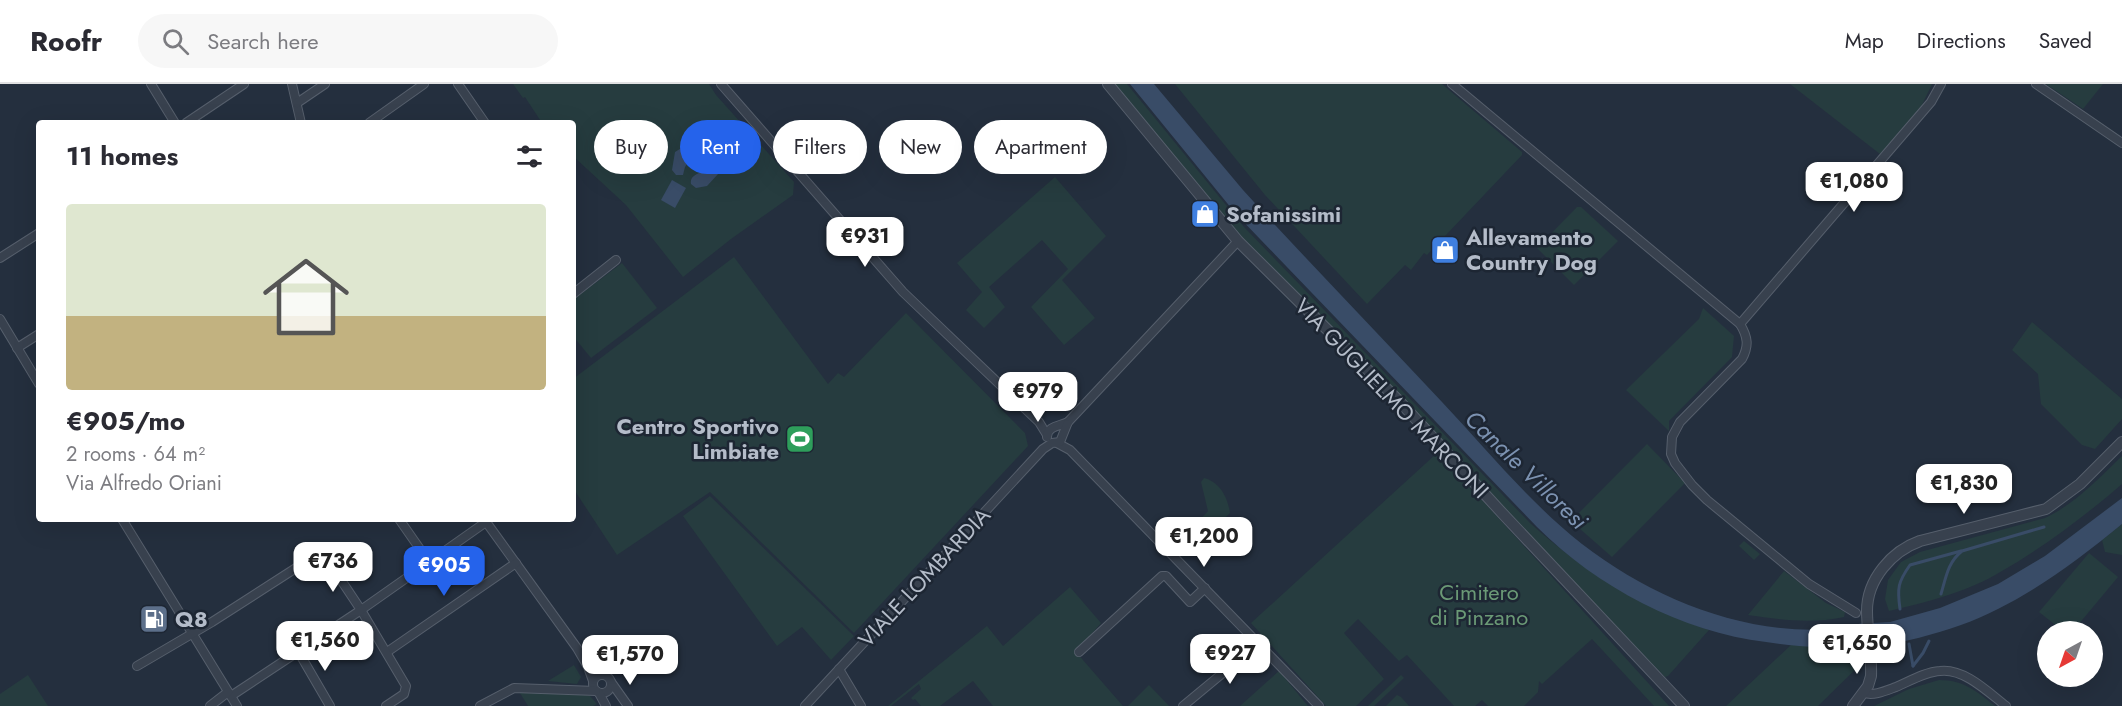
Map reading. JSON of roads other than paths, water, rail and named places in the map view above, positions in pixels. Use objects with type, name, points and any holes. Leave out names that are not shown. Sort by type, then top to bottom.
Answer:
[{"type":"street","points":[[151,84],[173,120]]},
{"type":"street","points":[[190,120],[244,84]]},
{"type":"street","points":[[292,84],[300,120]]},
{"type":"street","points":[[297,104],[325,84]]},
{"type":"street","points":[[373,120],[424,84]]},
{"type":"street","points":[[458,84],[483,120]]},
{"type":"street","points":[[721,84],[903,292],[1070,450],[1319,706]]},
{"type":"street","name":"VIA GUGLIELMO MARCONI","points":[[1108,84],[1238,241],[1401,402],[1519,532],[1684,706]]},
{"type":"street","points":[[1452,84],[1740,324],[1747,341],[1742,359],[1680,422],[1672,437],[1671,454],[1692,485],[1707,500],[1809,584],[1856,613]]},
{"type":"street","points":[[1740,324],[1923,111],[1941,84]]},
{"type":"street","points":[[2036,84],[2122,143]]},
{"type":"street","points":[[0,258],[36,235]]},
{"type":"street","name":"VIALE LOMBARDIA","points":[[805,706],[1238,241]]},
{"type":"street","points":[[576,292],[616,260]]},
{"type":"street","points":[[0,320],[36,379]]},
{"type":"street","points":[[17,348],[36,336]]},
{"type":"street","points":[[1853,706],[1870,682],[1871,648],[1867,603],[1873,584],[1887,563],[1901,550],[1920,541],[2046,509],[2080,484],[2122,442]]},
{"type":"street","points":[[124,522],[237,706]]},
{"type":"street","points":[[401,522],[429,562]]},
{"type":"street","points":[[210,706],[361,610],[484,522]]},
{"type":"street","points":[[486,522],[577,648],[606,706]]},
{"type":"street","points":[[137,666],[317,556],[327,559],[387,652],[406,688],[404,694],[386,706]]},
{"type":"street","points":[[387,652],[516,563]]},
{"type":"street","points":[[1079,652],[1162,576],[1166,576],[1190,602],[1206,588]]},
{"type":"street","points":[[1184,706],[1259,644]]},
{"type":"street","points":[[577,648],[611,682],[628,706]]},
{"type":"street","points":[[298,651],[330,706]]},
{"type":"street","points":[[839,669],[861,706]]},
{"type":"street","points":[[1864,693],[1873,694],[1888,690],[1931,672],[1947,670],[1962,675],[2006,706]]},
{"type":"street","points":[[595,687],[598,676],[604,675]]},
{"type":"street","points":[[480,706],[514,688],[580,690],[595,687],[608,692],[611,682]]},
{"type":"street","points":[[1870,682],[1888,690]]},
{"type":"water","name":"Canale Villoresi","points":[[1130,84],[1154,84],[1276,226],[1527,494],[1582,544],[1638,581],[1668,596],[1732,619],[1764,626],[1798,629],[1831,629],[1863,623],[1866,647],[1806,647],[1735,637],[1672,617],[1642,603],[1586,569],[1537,527],[1236,214]]},
{"type":"water","points":[[680,149],[680,174],[683,175],[676,175],[672,170],[675,152]]},
{"type":"water","points":[[718,174],[707,186],[696,188],[691,184],[695,175]]},
{"type":"water","points":[[672,180],[686,188],[675,208],[661,200]]},
{"type":"water","points":[[2122,498],[2122,524],[2085,554],[2025,594],[2005,606],[1961,625],[1876,648],[1873,623],[1890,622],[1940,608],[1998,584],[2045,556]]},
{"type":"waterway","points":[[1941,594],[1951,565],[1962,551],[2044,527]]},
{"type":"waterway","points":[[1900,609],[1899,586],[1910,565],[1961,551]]},
{"type":"waterway","points":[[1913,666],[1929,641]]},
{"type":"waterway","points":[[1909,644],[1913,666]]},
{"type":"place","name":"Sofanissimi","points":[[1205,214]]},
{"type":"place","name":"Allevamento Country Dog","points":[[1445,250]]},
{"type":"place","name":"Centro Sportivo Limbiate","points":[[800,439]]},
{"type":"place","name":"Q8","points":[[154,619]]},
{"type":"park label","name":"Cimitero di Pinzano","points":[[1479,604]]}]
